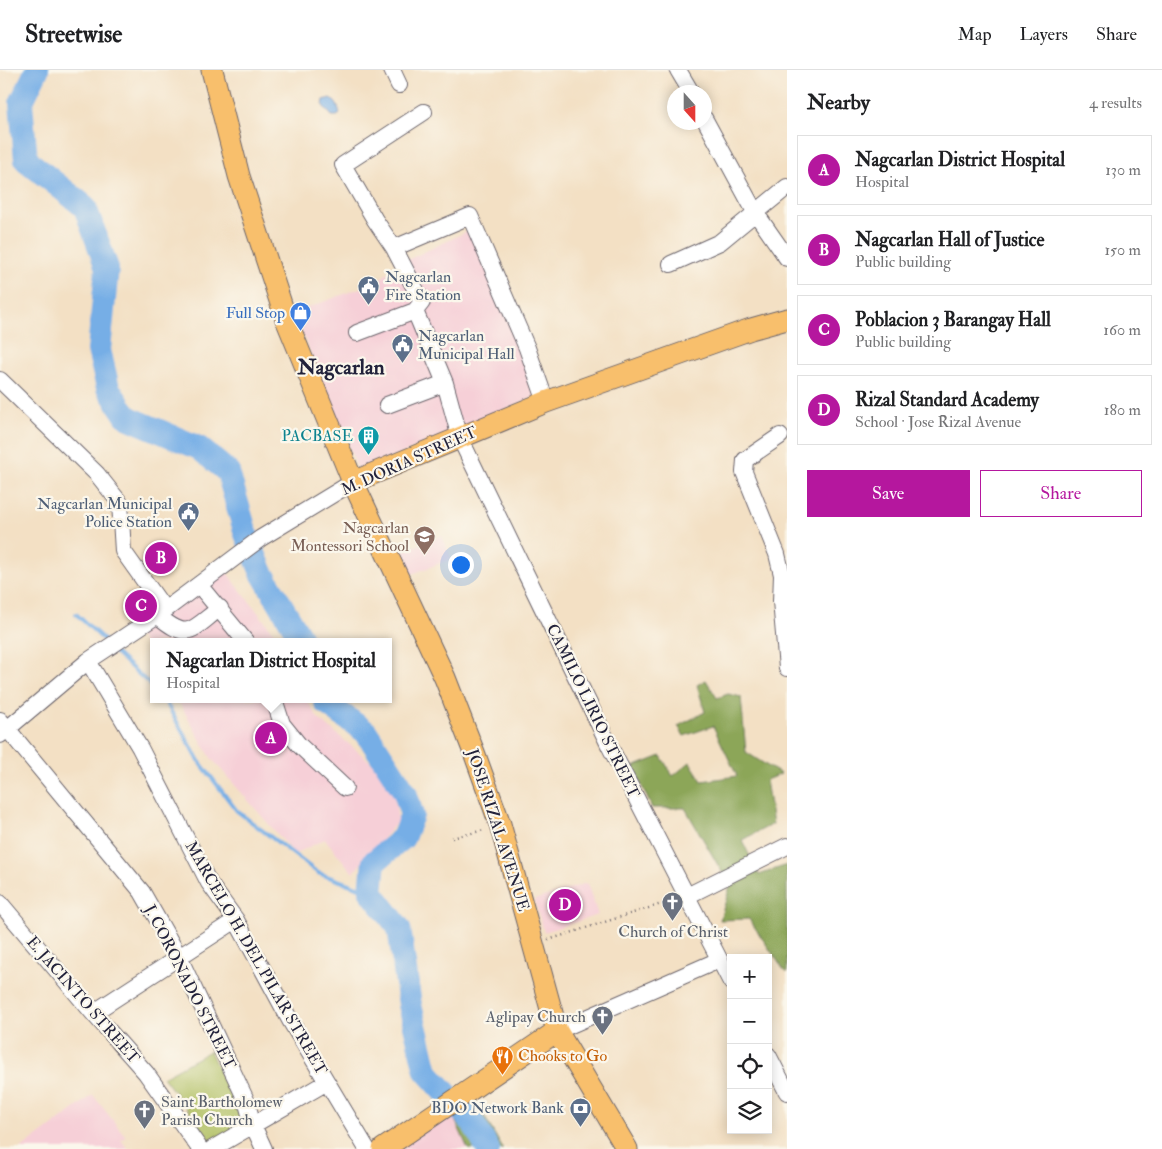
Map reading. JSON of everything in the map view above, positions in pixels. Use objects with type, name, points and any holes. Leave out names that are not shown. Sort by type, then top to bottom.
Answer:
[{"type":"main road","name":"JOSE RIZAL AVENUE","points":[[212,70],[239,176],[286,319],[353,482],[444,678],[500,824],[557,1031],[626,1149]]},
{"type":"main road","name":"M. DORIA STREET","points":[[353,482],[546,402],[751,329],[787,319]]},
{"type":"main road","points":[[383,1149],[557,1031]]},
{"type":"street","points":[[392,70],[399,85]]},
{"type":"street","points":[[678,70],[686,85]]},
{"type":"street","points":[[357,333],[415,311],[422,302],[394,248],[375,220],[343,164],[424,112]]},
{"type":"street","points":[[711,130],[755,212],[787,258]]},
{"type":"street","points":[[671,264],[720,242],[787,187]]},
{"type":"street","points":[[394,248],[470,216],[527,348],[546,402]]},
{"type":"street","name":"CAMILO LIRIO STREET","points":[[415,311],[445,383],[460,438],[610,747],[727,975]]},
{"type":"street","points":[[0,380],[97,474],[120,503],[124,551],[171,627],[186,631],[194,628],[220,608]]},
{"type":"street","points":[[387,405],[445,383]]},
{"type":"street","points":[[780,436],[745,460],[744,472],[777,554],[782,575],[781,601],[787,668]]},
{"type":"street","name":"M. DORIA STREET","points":[[3,728],[88,662],[199,585],[261,538],[353,482]]},
{"type":"street","points":[[199,585],[243,638]]},
{"type":"street","name":"MARCELO H. DEL PILAR STREET","points":[[88,662],[140,748],[209,883],[236,920],[291,1022],[367,1149]]},
{"type":"street","points":[[275,703],[282,724],[299,744],[345,788]]},
{"type":"street","name":"J. CORONADO STREET","points":[[3,728],[142,892],[179,957],[246,1100],[253,1125],[264,1149]]},
{"type":"street","points":[[687,896],[787,846]]},
{"type":"street","name":"E. JACINTO STREET","points":[[0,903],[93,1014],[146,1073],[200,1149]]},
{"type":"street","points":[[93,1014],[236,920]]},
{"type":"street","points":[[557,1031],[719,960]]},
{"type":"street","points":[[772,1063],[787,1092]]},
{"type":"street","points":[[212,1149],[327,1082]]},
{"type":"path","points":[[452,838],[484,831],[500,824]]},
{"type":"path","points":[[534,945],[687,896]]},
{"type":"shaded area","points":[[470,230],[539,395],[359,472],[294,313],[376,282],[399,264]]},
{"type":"shaded area","name":"Nagcarlan Montessori School","points":[[442,536],[451,559],[409,575],[398,553]]},
{"type":"shaded area","points":[[225,570],[278,638],[150,638],[150,655],[138,633]]},
{"type":"shaded area","points":[[179,703],[309,703],[318,718],[392,780],[398,821],[353,873],[325,839],[295,854],[211,758]]},
{"type":"shaded area","points":[[587,883],[598,915],[544,932],[534,900]]},
{"type":"shaded area","points":[[93,1095],[126,1137],[121,1140],[128,1149],[21,1149]]},
{"type":"shaded area","points":[[459,1116],[472,1149],[397,1149],[441,1118]]},
{"type":"green space","points":[[706,680],[717,698],[728,694],[741,697],[746,752],[781,774],[766,780],[773,824],[742,840],[759,875],[787,865],[787,972],[785,972],[749,919],[720,920],[730,886],[685,808],[652,808],[633,767],[661,756],[673,776],[690,762],[702,781],[737,776],[713,726],[684,736],[678,726],[705,712],[697,685]]},
{"type":"green space","points":[[210,1051],[244,1125],[213,1144],[163,1077]]},
{"type":"green space","points":[[473,1097],[503,1149],[468,1149],[452,1113]]},
{"type":"water","points":[[330,98],[338,107],[340,114],[337,116],[332,116],[323,106],[324,100]]},
{"type":"waterway","points":[[37,70],[21,103],[26,160],[85,207],[107,268],[99,350],[108,388],[127,417],[199,448],[228,472],[246,534],[262,573],[301,638]]},
{"type":"waterway","points":[[76,614],[105,641]]},
{"type":"waterway","points":[[113,651],[150,684]]},
{"type":"waterway","points":[[166,703],[199,761],[237,811],[318,873],[371,892]]},
{"type":"waterway","points":[[326,703],[366,732],[405,792],[412,815],[403,838],[374,862],[371,892],[399,928],[410,1005],[426,1071],[473,1123],[488,1149]]},
{"type":"place","name":"Nagcarlan Fire Station","points":[[369,305]]},
{"type":"place","name":"Full Stop","points":[[301,332]]},
{"type":"place","name":"Nagcarlan Municipal Hall","points":[[402,364]]},
{"type":"place","name":"PACBASE","points":[[369,455]]},
{"type":"place","name":"Nagcarlan Municipal Police Station","points":[[188,532]]},
{"type":"place","name":"Nagcarlan Montessori School","points":[[425,556]]},
{"type":"place","name":"Nagcarlan Hall of Justice","points":[[161,558]]},
{"type":"place","name":"Poblacion 3 Barangay Hall","points":[[141,606]]},
{"type":"place","name":"Nagcarlan District Hospital","points":[[271,738]]},
{"type":"place","name":"Rizal Standard Academy","points":[[565,905]]},
{"type":"place","name":"Church of Christ","points":[[673,922]]},
{"type":"place","name":"Aglipay Church","points":[[602,1036]]},
{"type":"place","name":"Chooks to Go","points":[[502,1075]]},
{"type":"place","name":"BDO Network Bank","points":[[580,1127]]},
{"type":"place","name":"Saint Bartholomew Parish Church","points":[[145,1130]]},
{"type":"district","name":"Nagcarlan","points":[[341,367]]}]
